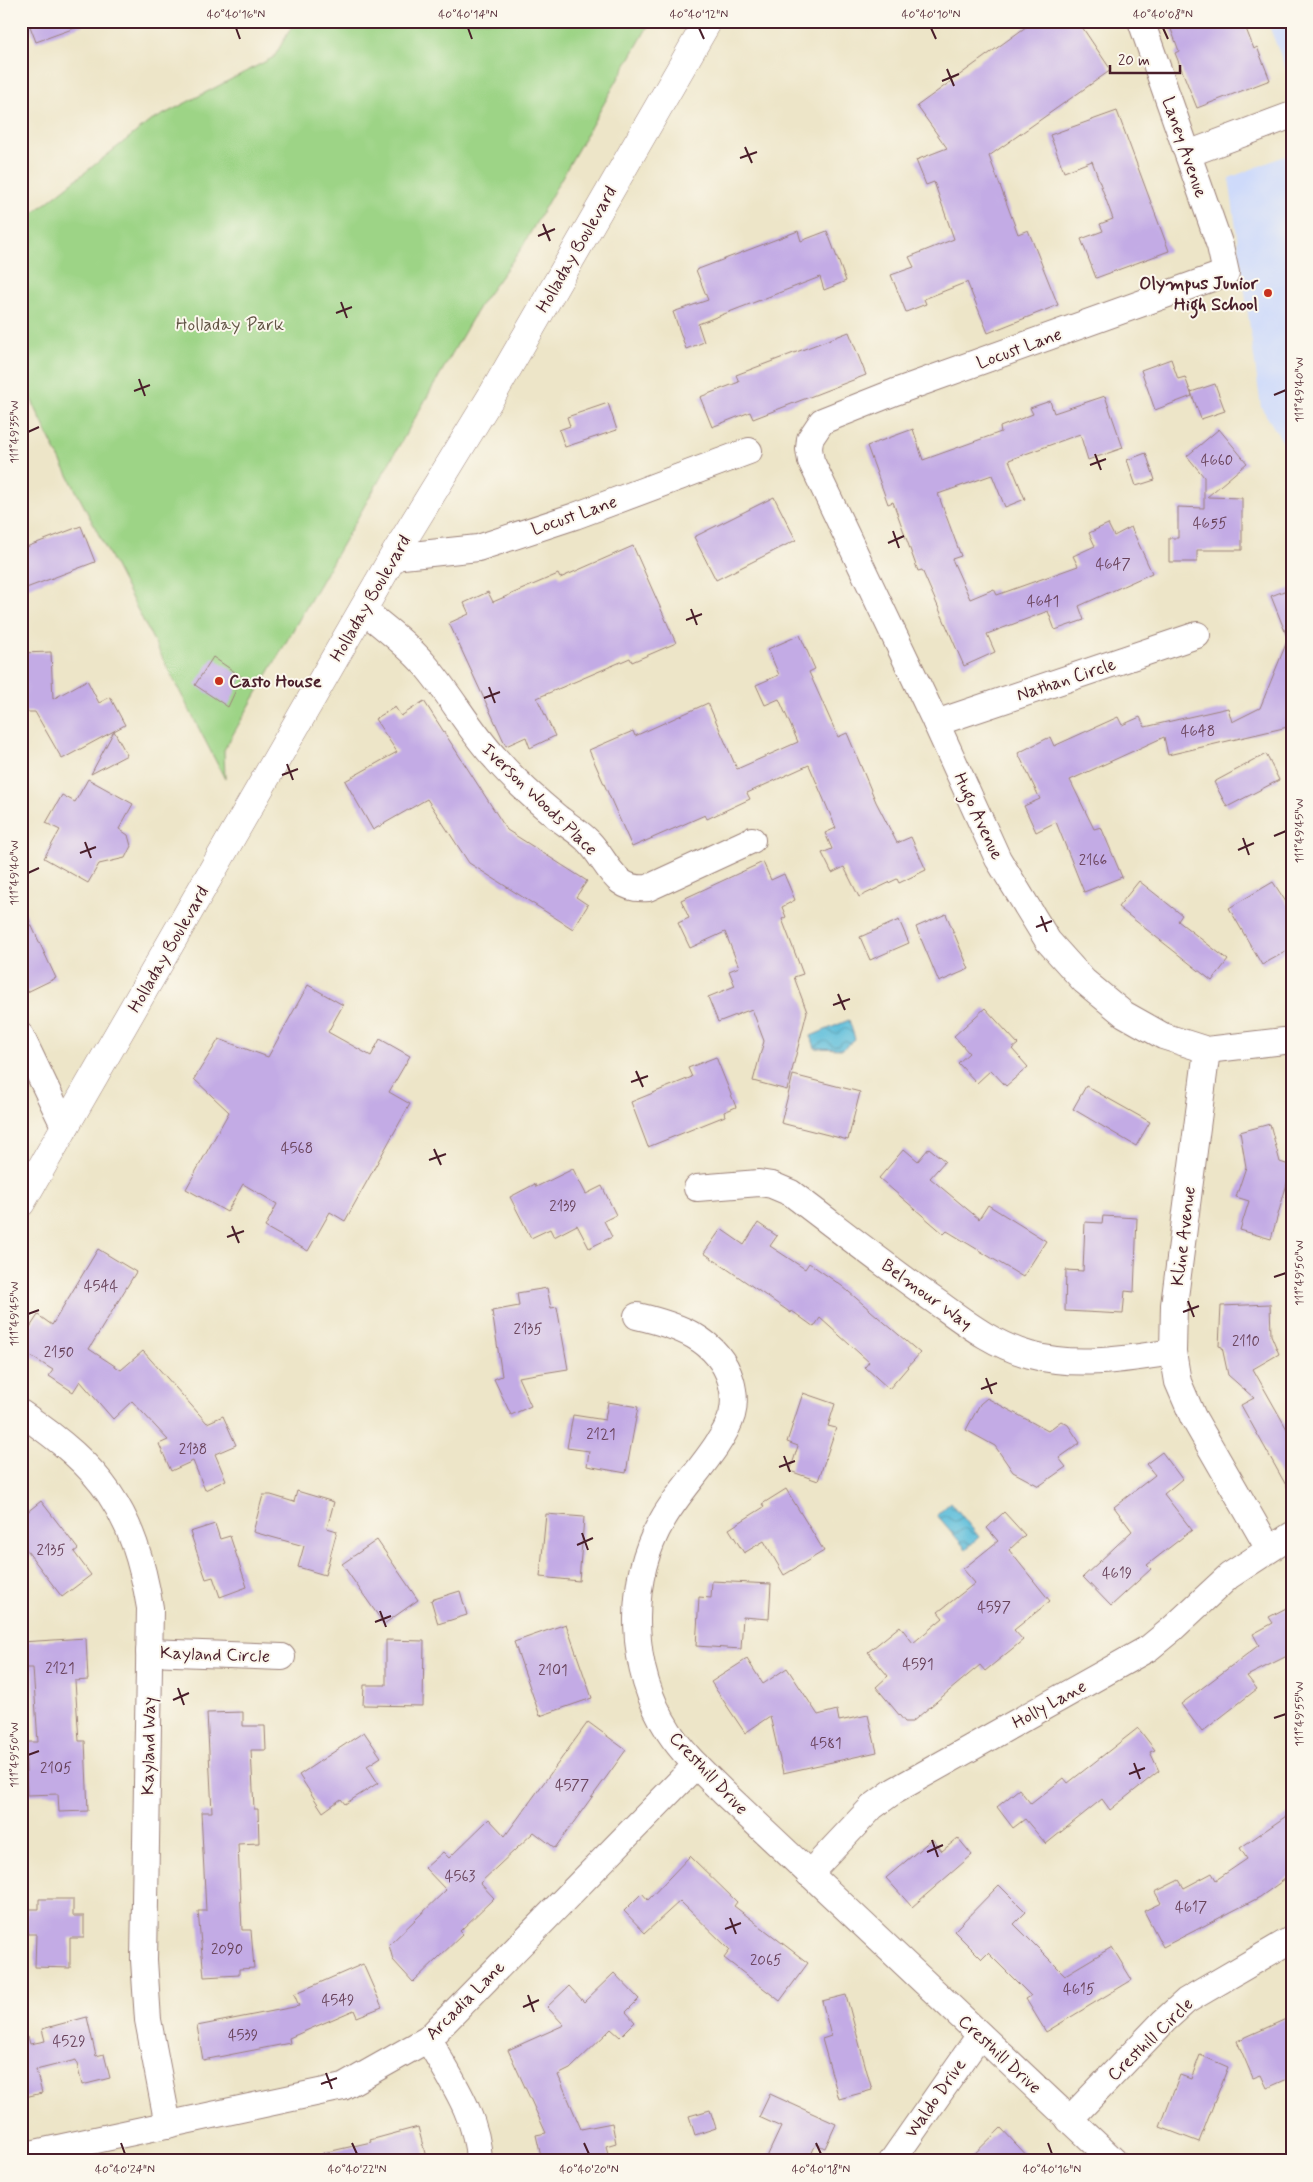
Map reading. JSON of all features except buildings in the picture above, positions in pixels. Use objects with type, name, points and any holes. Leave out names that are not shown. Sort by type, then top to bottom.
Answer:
[{"type":"street","name":"Holladay Boulevard","points":[[21,1203],[394,556],[494,392],[708,21]]},
{"type":"street","name":"Laney Avenue","points":[[1141,21],[1220,246],[1226,273]]},
{"type":"street","points":[[1188,154],[1292,115]]},
{"type":"street","name":"Locust Lane","points":[[815,430],[822,421],[895,392],[1226,273]]},
{"type":"street","name":"Hugo Avenue","points":[[815,430],[810,438],[811,461],[936,723],[998,859],[1048,941],[1084,981],[1124,1014],[1163,1036],[1207,1050],[1292,1040]]},
{"type":"street","name":"Locust Lane","points":[[394,556],[478,548],[575,516],[749,451]]},
{"type":"street","name":"Iverson Woods Place","points":[[363,610],[400,640],[425,665],[474,733],[496,759],[555,815],[589,842],[615,878],[624,886],[635,890],[648,888],[752,840]]},
{"type":"street","name":"Nathan Circle","points":[[936,723],[1197,635]]},
{"type":"street","points":[[21,1036],[65,1128]]},
{"type":"street","name":"Kline Avenue","points":[[1207,1050],[1174,1305],[1173,1352],[1178,1382],[1193,1417],[1269,1548]]},
{"type":"street","name":"Belmour Way","points":[[697,1188],[759,1183],[772,1185],[791,1193],[907,1281],[990,1340],[1030,1356],[1070,1361],[1110,1362],[1173,1352]]},
{"type":"street","name":"Cresthill Drive","points":[[637,1316],[682,1328],[706,1343],[723,1363],[733,1390],[732,1415],[727,1426],[708,1456],[671,1506],[656,1533],[644,1566],[638,1604],[638,1639],[645,1679],[651,1698],[668,1731],[696,1765],[809,1874],[1114,2161]]},
{"type":"street","name":"Kayland Way","points":[[21,1413],[58,1438],[87,1464],[111,1495],[127,1524],[145,1576],[150,1608],[144,1960],[148,2020],[168,2125]]},
{"type":"street","name":"Holly Lane","points":[[809,1874],[882,1799],[1149,1648],[1229,1576],[1269,1548],[1292,1535]]},
{"type":"street","name":"Kayland Circle","points":[[149,1652],[282,1657]]},
{"type":"street","name":"Arcadia Lane","points":[[21,2156],[342,2087],[428,2039],[696,1765]]},
{"type":"street","name":"Cresthill Circle","points":[[1069,2120],[1164,2021],[1186,2001],[1292,1939]]},
{"type":"street","name":"Waldo Drive","points":[[892,2161],[980,2035]]},
{"type":"street","points":[[428,2039],[464,2102],[474,2125],[479,2161]]},
{"type":"shaded area","points":[[1267,21],[1292,21],[1292,85]]},
{"type":"shaded area","name":"Olympus Junior High School","points":[[1292,153],[1292,457],[1261,407],[1229,178]]},
{"type":"green space","name":"Holladay Park","points":[[295,21],[651,21],[521,249],[480,305],[224,750],[225,779],[55,450],[21,377],[21,253],[27,218],[149,122],[274,57]]},
{"type":"water","points":[[849,1020],[855,1039],[843,1049],[815,1048],[811,1036]]},
{"type":"water","points":[[951,1502],[979,1537],[966,1549],[937,1515]]},
{"type":"place","name":"Olympus Junior High School","points":[[1268,293]]},
{"type":"place","name":"Casto House","points":[[219,681]]}]
